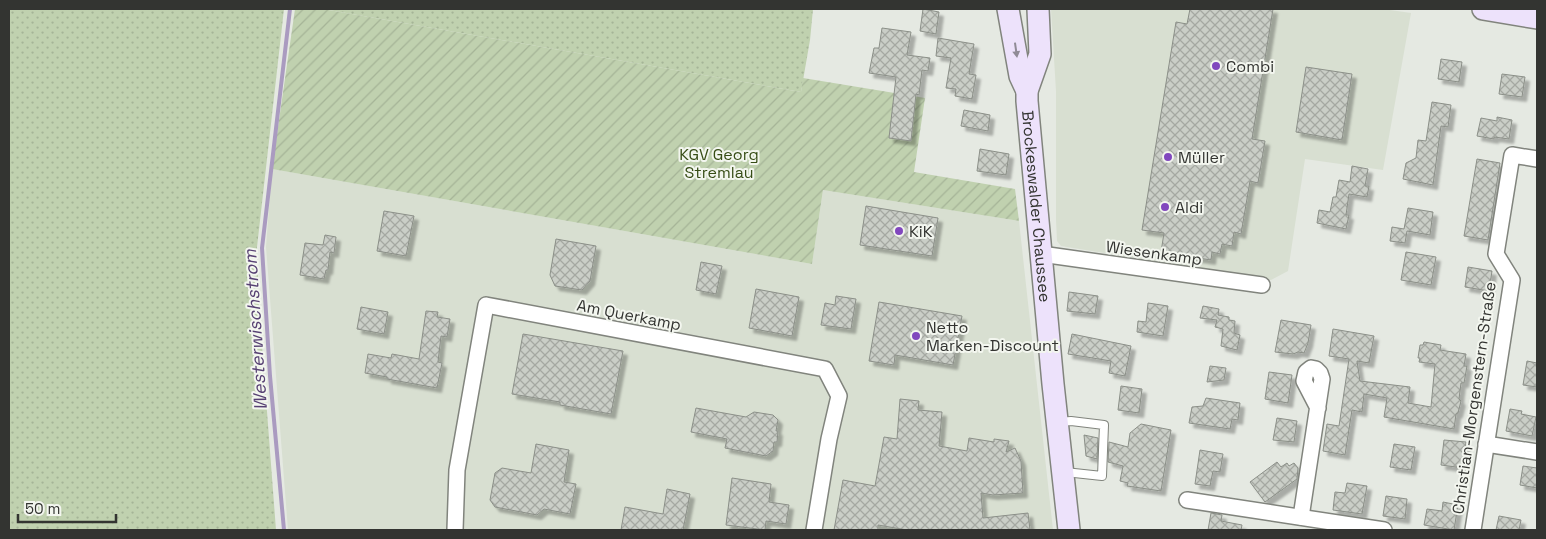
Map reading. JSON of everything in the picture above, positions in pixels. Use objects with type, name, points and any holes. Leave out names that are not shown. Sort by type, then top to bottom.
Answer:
[{"type":"street","name":"Brockeswalder Chaussee","points":[[1008,9],[1020,76],[1027,91]]},
{"type":"street","name":"Brockeswalder Chaussee","points":[[1028,9],[1034,70],[1027,91],[1030,146],[1069,530]]},
{"type":"street","points":[[1034,70],[1040,54],[1038,9]]},
{"type":"street","points":[[1483,9],[1537,18]]},
{"type":"street","name":"Christian-Morgenstern-Straße","points":[[1473,530],[1512,280],[1496,254],[1512,155],[1537,159]]},
{"type":"street","name":"Wiesenkamp","points":[[1041,254],[1262,285]]},
{"type":"street","name":"Am Querkamp","points":[[455,530],[457,470],[486,305],[825,370],[839,396],[814,530]]},
{"type":"street","points":[[1301,517],[1318,408]]},
{"type":"street","points":[[1486,444],[1537,452]]},
{"type":"street","points":[[1187,500],[1384,530]]},
{"type":"lane","points":[[1058,422],[1071,421],[1104,425],[1102,476],[1063,472]]},
{"type":"shaded area","points":[[1051,9],[1383,9],[1411,13],[1383,170],[1305,159],[1288,271],[1271,280],[1061,246],[1057,241],[1056,220],[1056,91]]},
{"type":"shaded area","points":[[272,169],[812,264],[823,190],[1019,221],[1053,530],[288,530],[266,247]]},
{"type":"green space","points":[[9,9],[284,9],[257,247],[259,306],[276,530],[9,530]]},
{"type":"green space","name":"KGV Georg Stremlau","points":[[295,9],[323,9],[801,92],[803,78],[925,98],[914,172],[1015,189],[1019,221],[823,190],[812,264],[272,169]]},
{"type":"green space","points":[[323,9],[813,9],[801,92]]},
{"type":"building","points":[[923,9],[939,12],[936,34],[920,31]]},
{"type":"building","points":[[1190,9],[1273,9],[1252,139],[1265,141],[1258,183],[1250,181],[1241,234],[1234,232],[1232,246],[1222,244],[1220,254],[1212,252],[1211,260],[1161,252],[1164,233],[1142,230],[1176,22],[1187,24]]},
{"type":"building","points":[[882,28],[911,32],[907,55],[930,58],[928,71],[922,70],[919,95],[916,94],[911,141],[889,138],[896,77],[869,73],[874,48],[879,48]]},
{"type":"building","points":[[938,38],[974,44],[969,74],[976,75],[972,99],[955,96],[956,89],[946,88],[951,58],[936,56]]},
{"type":"building","points":[[1441,59],[1462,62],[1459,82],[1438,79]]},
{"type":"building","points":[[1306,67],[1352,74],[1342,140],[1296,132]]},
{"type":"building","points":[[1502,74],[1525,77],[1522,97],[1499,94]]},
{"type":"building","points":[[1432,102],[1451,105],[1448,127],[1441,126],[1433,185],[1403,179],[1406,163],[1416,158],[1418,140],[1426,141]]},
{"type":"building","points":[[964,110],[990,115],[988,131],[961,126]]},
{"type":"building","points":[[1497,117],[1512,120],[1509,139],[1477,136],[1481,118],[1497,121]]},
{"type":"building","points":[[980,149],[1009,154],[1006,175],[977,171]]},
{"type":"building","points":[[1477,159],[1500,163],[1488,240],[1464,236]]},
{"type":"building","points":[[1352,166],[1368,169],[1365,186],[1369,186],[1367,197],[1349,194],[1346,215],[1349,215],[1346,229],[1317,223],[1319,210],[1330,212],[1333,197],[1336,197],[1339,180],[1350,182]]},
{"type":"building","name":"KiK","points":[[866,206],[938,218],[932,256],[860,245]]},
{"type":"building","points":[[1408,208],[1433,212],[1430,235],[1407,231],[1405,243],[1390,241],[1392,227],[1404,229]]},
{"type":"building","points":[[384,211],[414,216],[406,256],[377,251]]},
{"type":"building","points":[[325,235],[336,237],[334,253],[330,252],[328,270],[326,270],[324,279],[300,275],[305,243],[323,245]]},
{"type":"building","points":[[556,239],[596,246],[590,281],[582,290],[555,286],[550,275]]},
{"type":"building","points":[[1406,252],[1436,257],[1431,285],[1401,280]]},
{"type":"building","points":[[701,262],[722,266],[716,294],[696,290]]},
{"type":"building","points":[[1468,267],[1492,271],[1489,291],[1465,287]]},
{"type":"building","points":[[756,289],[799,297],[792,336],[749,328]]},
{"type":"building","points":[[1069,292],[1098,296],[1095,314],[1067,311]]},
{"type":"building","points":[[836,296],[856,299],[851,329],[821,325],[825,303],[835,305]]},
{"type":"building","name":"Netto Marken-Discount","points":[[879,302],[962,316],[953,365],[895,355],[894,365],[869,361]]},
{"type":"building","points":[[1148,303],[1168,306],[1163,336],[1137,332],[1138,321],[1146,322]]},
{"type":"building","points":[[1203,306],[1219,309],[1218,315],[1229,317],[1229,320],[1235,321],[1234,333],[1240,335],[1237,350],[1221,346],[1223,329],[1215,327],[1217,320],[1200,318]]},
{"type":"building","points":[[361,307],[388,312],[384,334],[357,329]]},
{"type":"building","points":[[426,311],[438,312],[437,317],[450,319],[447,337],[441,336],[438,362],[442,363],[437,388],[365,373],[368,354],[391,358],[392,354],[419,359]]},
{"type":"building","points":[[1281,320],[1311,325],[1304,353],[1275,352]]},
{"type":"building","points":[[1333,329],[1374,336],[1369,363],[1357,361],[1360,381],[1410,387],[1408,403],[1431,407],[1435,364],[1419,362],[1420,345],[1423,345],[1424,342],[1441,345],[1440,350],[1466,354],[1464,366],[1467,366],[1464,383],[1461,383],[1459,399],[1461,401],[1458,413],[1456,414],[1454,429],[1384,417],[1387,398],[1364,394],[1362,412],[1352,410],[1345,455],[1323,451],[1327,424],[1339,426],[1349,359],[1329,356]]},
{"type":"building","points":[[523,334],[623,351],[611,414],[560,405],[560,402],[512,394]]},
{"type":"building","points":[[1072,334],[1131,346],[1125,376],[1109,373],[1111,361],[1068,354]]},
{"type":"building","points":[[1527,361],[1537,363],[1537,387],[1523,385]]},
{"type":"building","points":[[1210,366],[1226,368],[1224,380],[1207,382]]},
{"type":"building","points":[[1269,372],[1292,375],[1288,403],[1265,399]]},
{"type":"building","points":[[1121,386],[1142,389],[1139,413],[1118,410]]},
{"type":"building","points":[[1206,398],[1240,403],[1238,420],[1232,419],[1230,429],[1189,423],[1192,407],[1203,406]]},
{"type":"building","points":[[900,399],[919,401],[918,410],[942,412],[939,446],[967,451],[969,438],[994,442],[994,439],[1009,441],[1006,452],[1015,448],[1021,461],[1023,493],[993,495],[981,493],[983,518],[1028,513],[1030,530],[907,530],[878,525],[878,530],[834,530],[843,480],[875,486],[884,437],[897,439]]},
{"type":"building","points":[[696,408],[746,417],[754,412],[773,415],[778,420],[776,431],[778,431],[777,442],[774,442],[773,451],[766,456],[725,448],[727,439],[691,432]]},
{"type":"building","points":[[1510,409],[1522,411],[1521,414],[1536,417],[1532,436],[1506,431]]},
{"type":"building","points":[[1277,418],[1297,421],[1294,442],[1273,440]]},
{"type":"building","points":[[1141,424],[1171,430],[1161,491],[1127,486],[1128,483],[1120,481],[1123,466],[1108,462],[1109,442],[1128,447],[1130,433]]},
{"type":"building","points":[[1084,435],[1098,438],[1097,459],[1086,456]]},
{"type":"building","points":[[1444,440],[1466,442],[1463,468],[1441,465]]},
{"type":"building","points":[[536,444],[569,450],[564,482],[576,484],[570,514],[544,509],[537,515],[495,507],[490,500],[495,473],[502,468],[531,473]]},
{"type":"building","points":[[1394,444],[1415,447],[1411,470],[1390,467]]},
{"type":"building","points":[[1200,450],[1223,454],[1220,472],[1213,471],[1210,486],[1195,484]]},
{"type":"building","points":[[1277,462],[1281,467],[1287,463],[1289,466],[1294,463],[1298,468],[1297,479],[1265,502],[1250,482]]},
{"type":"building","points":[[1523,466],[1537,468],[1537,488],[1520,485]]},
{"type":"building","points":[[732,478],[771,484],[769,502],[789,505],[786,524],[766,521],[765,530],[726,525]]},
{"type":"building","points":[[1347,483],[1367,486],[1362,514],[1333,510],[1335,492],[1345,493]]},
{"type":"building","points":[[667,489],[690,494],[683,530],[621,530],[625,507],[663,514]]},
{"type":"building","points":[[1386,496],[1407,499],[1405,519],[1383,516]]},
{"type":"building","points":[[1443,502],[1458,505],[1454,530],[1424,525],[1427,509],[1442,511]]},
{"type":"building","points":[[1211,513],[1222,515],[1221,521],[1242,525],[1241,530],[1208,530]]},
{"type":"building","points":[[1499,516],[1521,520],[1519,530],[1496,530]]},
{"type":"waterway","name":"Westerwischstrom","points":[[284,530],[270,376],[262,248],[290,9]]},
{"type":"place","name":"Combi","points":[[1216,66]]},
{"type":"place","name":"Müller","points":[[1168,157]]},
{"type":"place","name":"Aldi","points":[[1165,207]]},
{"type":"place","name":"KiK","points":[[899,231]]},
{"type":"place","name":"Netto Marken-Discount","points":[[916,336]]}]
